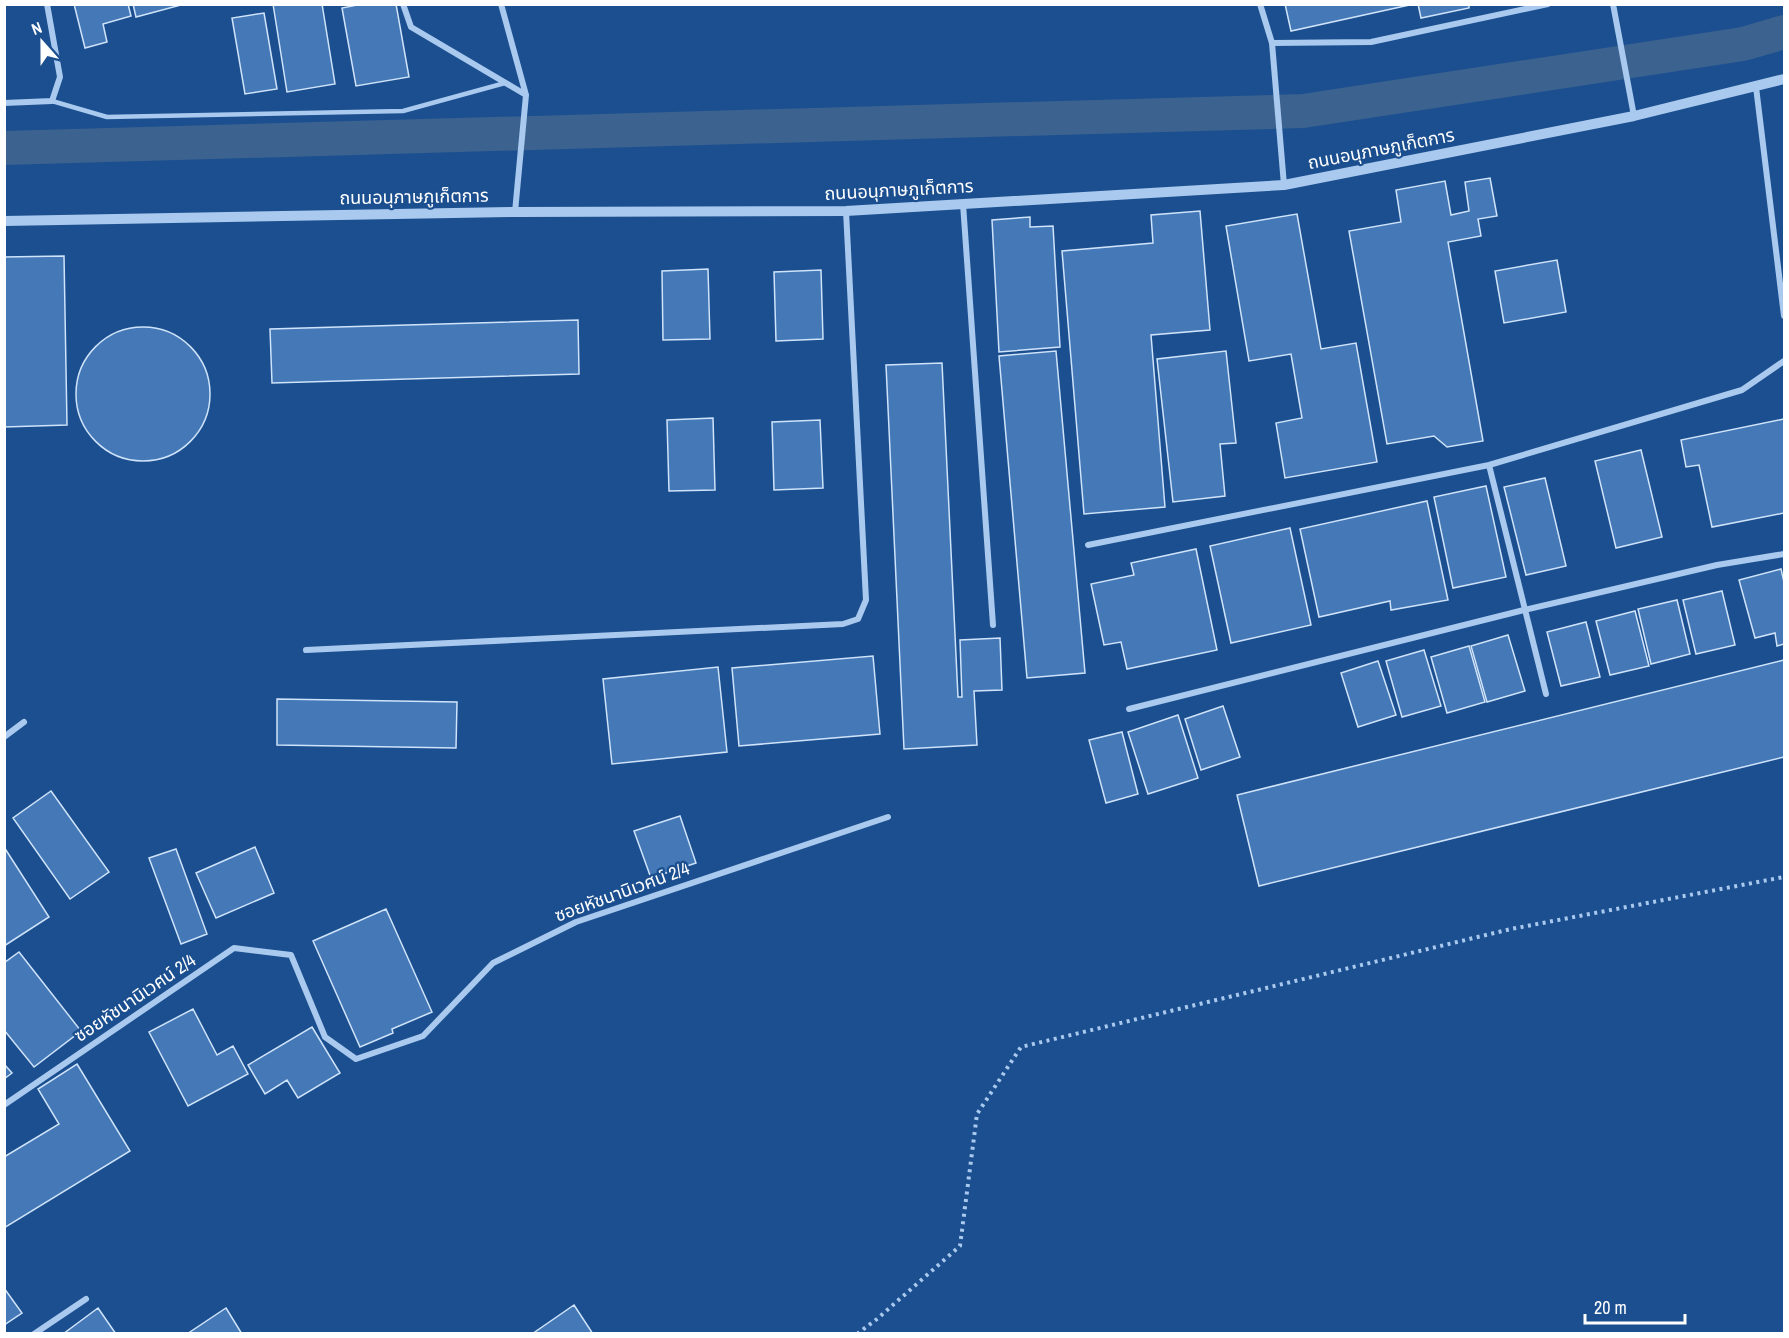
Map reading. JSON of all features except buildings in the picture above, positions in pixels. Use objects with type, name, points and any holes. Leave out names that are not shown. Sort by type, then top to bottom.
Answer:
[{"type":"street","points":[[4,103],[52,100],[60,76],[47,4]]},
{"type":"street","points":[[403,4],[411,27],[526,95]]},
{"type":"street","points":[[501,4],[526,95],[515,212]]},
{"type":"street","points":[[1260,4],[1272,43],[1284,185]]},
{"type":"street","points":[[1272,43],[1371,42],[1548,4]]},
{"type":"street","points":[[1613,4],[1634,116]]},
{"type":"street","name":"ถนนอนุภาษภูเก็ตการ","points":[[4,221],[515,212],[846,211],[1284,185],[1634,116],[1785,79]]},
{"type":"street","points":[[1756,87],[1785,316]]},
{"type":"street","points":[[963,204],[993,625]]},
{"type":"street","points":[[306,650],[843,624],[858,619],[866,600],[846,211]]},
{"type":"street","points":[[1088,545],[1489,465],[1742,390],[1785,361]]},
{"type":"street","points":[[1489,465],[1546,694]]},
{"type":"street","points":[[1128,709],[1524,610],[1717,565],[1785,554]]},
{"type":"street","points":[[4,737],[24,723]]},
{"type":"street","name":"ซอยหัชนานิเวศน์ 2/4","points":[[4,1105],[234,948],[291,955],[325,1037],[356,1059],[423,1036],[493,963],[576,922],[888,817]]},
{"type":"street","points":[[34,1334],[86,1299]]},
{"type":"lane","points":[[52,100],[107,117],[403,111],[505,82]]},
{"type":"path","points":[[857,1334],[960,1246],[977,1114],[1021,1047],[1512,929],[1785,877]]},
{"type":"waterway","points":[[4,148],[1303,111],[1743,44],[1784,32]]}]
